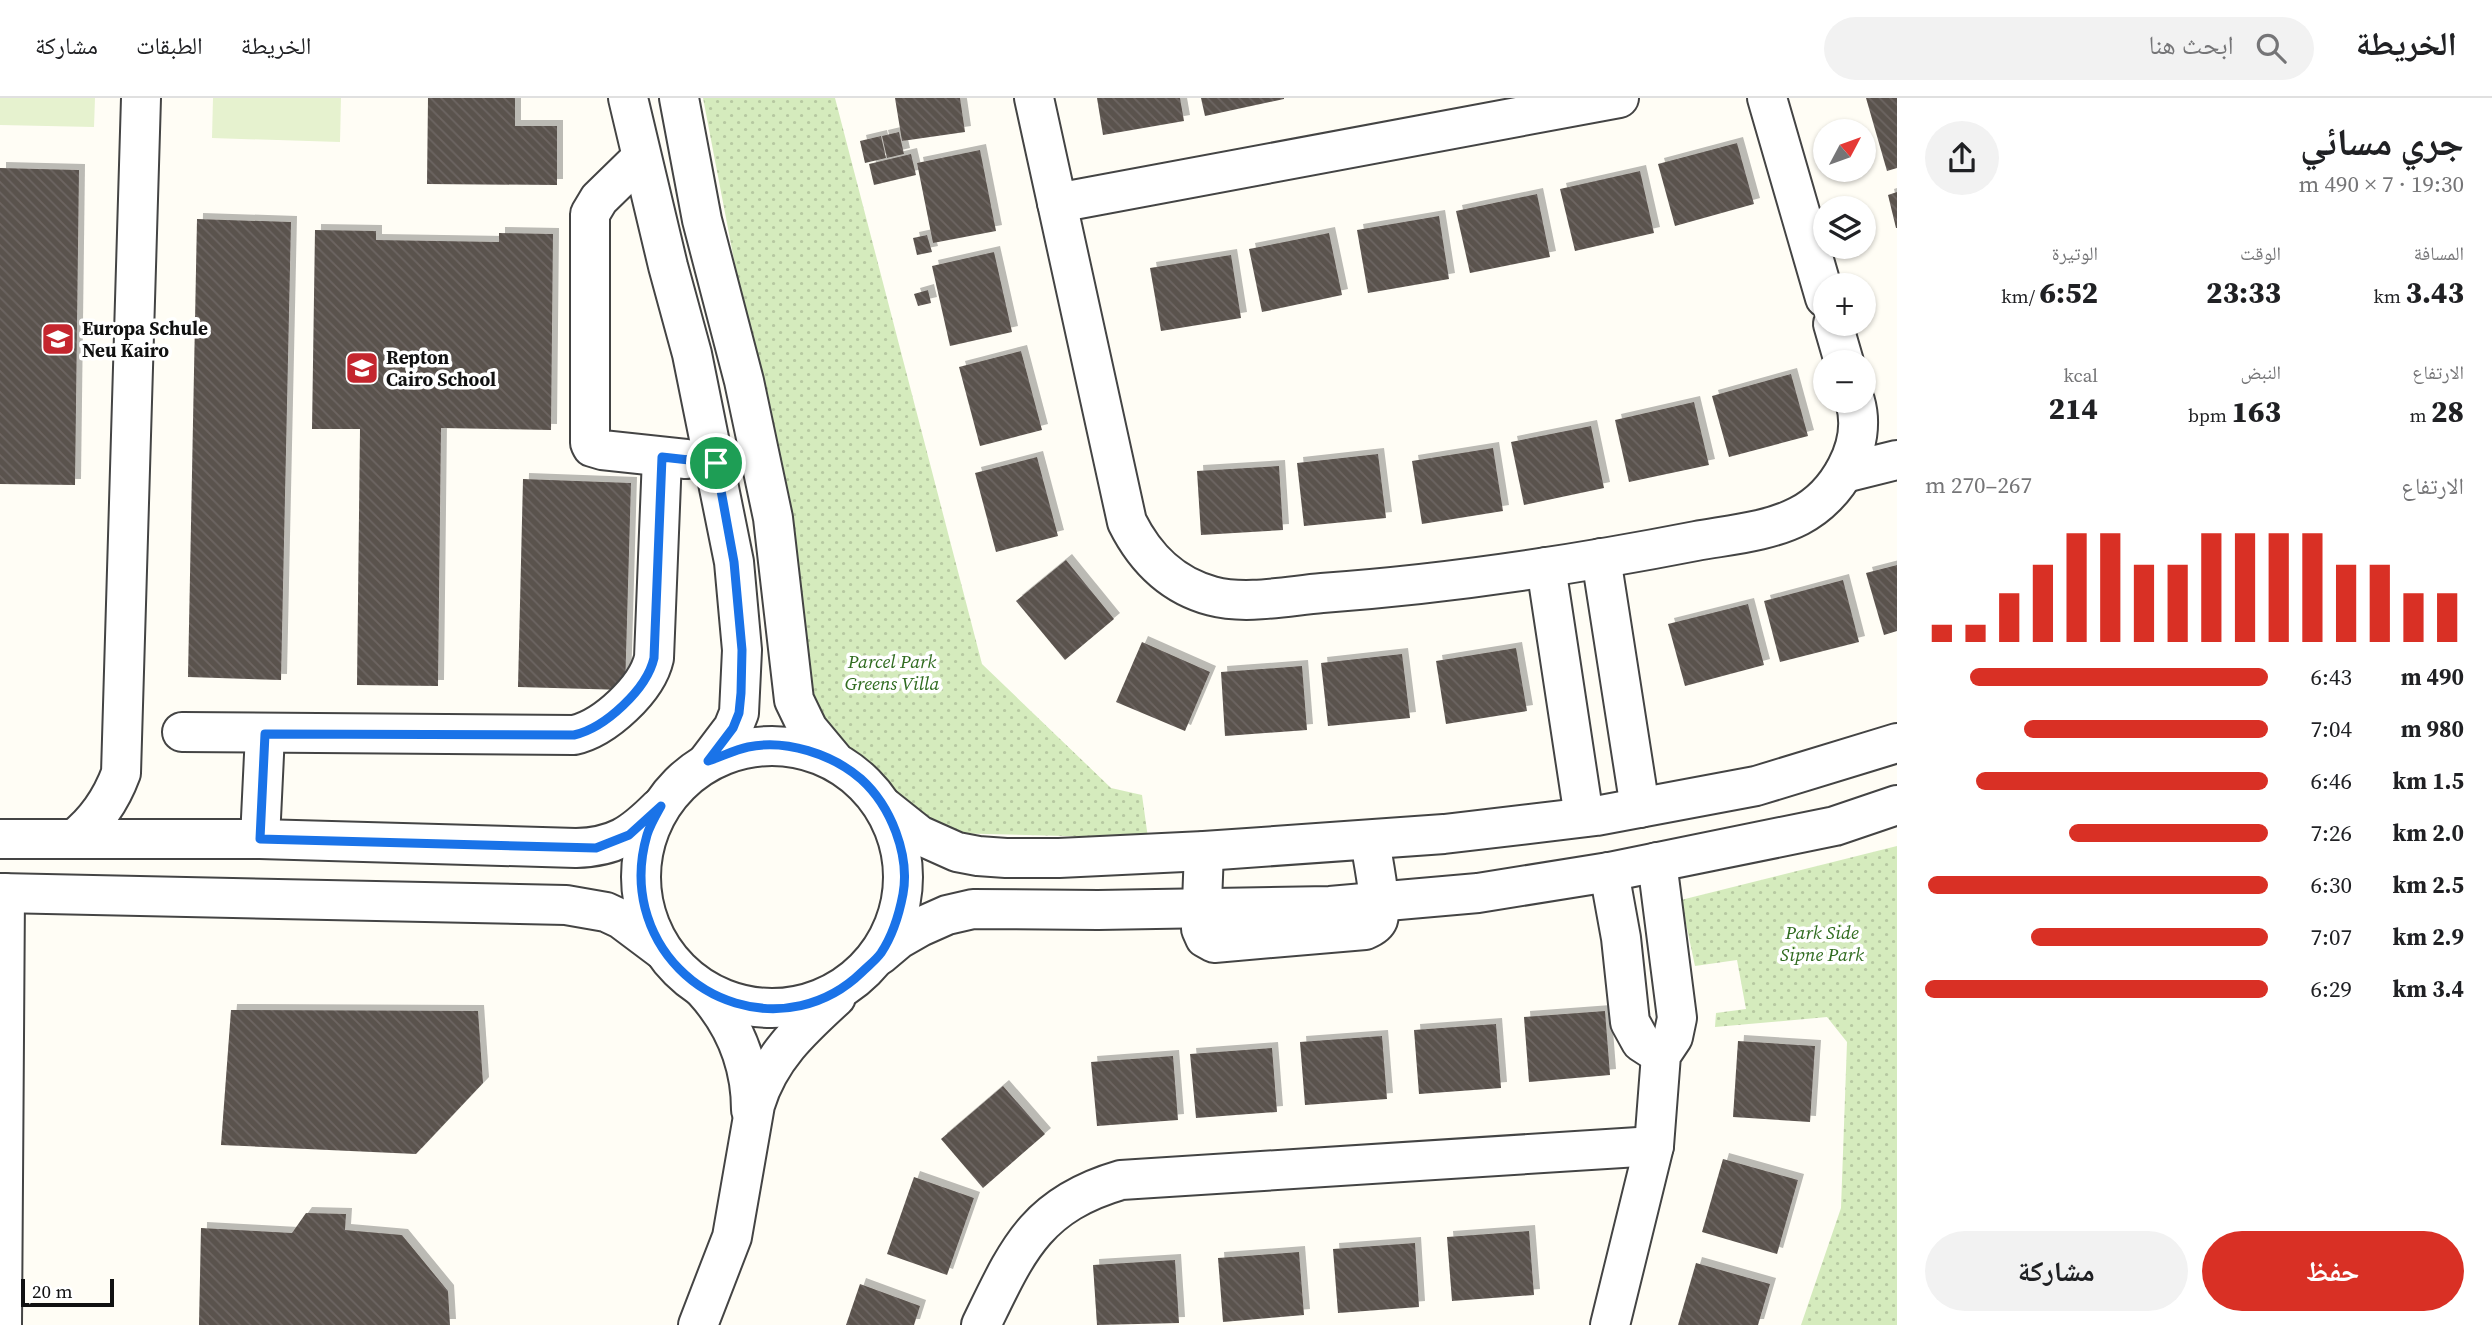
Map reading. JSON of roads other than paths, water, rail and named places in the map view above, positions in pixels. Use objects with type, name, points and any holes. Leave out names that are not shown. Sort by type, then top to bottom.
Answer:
[{"type":"street","points":[[74,839],[99,816],[121,773],[141,98]]},
{"type":"street","points":[[0,839],[260,839],[596,848],[629,835],[661,806],[681,781],[708,761],[733,728],[739,713],[742,650],[734,562],[692,354],[628,98]]},
{"type":"street","points":[[679,98],[702,220],[744,380],[773,518],[794,700],[808,729],[833,759],[862,780],[885,808],[919,835],[957,852],[1006,859],[1204,851],[1444,834],[1584,817],[1756,786],[1897,743]]},
{"type":"street","points":[[1034,98],[1127,522],[1145,554],[1172,579],[1192,590],[1237,600],[1351,591],[1546,567],[1780,524],[1817,504],[1844,473],[1857,434],[1859,413]]},
{"type":"street","points":[[1057,203],[1619,98]]},
{"type":"street","points":[[1767,98],[1818,273]]},
{"type":"street","points":[[641,158],[594,206],[588,222],[590,443],[597,449],[716,463]]},
{"type":"street","points":[[182,732],[584,733],[601,723],[639,689],[651,669],[662,457]]},
{"type":"street","points":[[1844,473],[1897,460]]},
{"type":"street","points":[[1601,558],[1640,808]]},
{"type":"street","points":[[1546,567],[1584,817]]},
{"type":"street","points":[[260,839],[265,734]]},
{"type":"street","points":[[708,761],[749,747],[791,746],[833,759]]},
{"type":"street","points":[[121,773],[138,814],[155,839]]},
{"type":"street","points":[[698,1325],[732,1237],[751,1126],[760,1087],[771,1067],[788,1042],[880,955],[899,939],[947,915],[973,909],[1303,907],[1478,893],[1609,872],[1835,826],[1897,805]]},
{"type":"street","points":[[661,806],[647,834],[641,864],[642,895],[650,925],[664,952]]},
{"type":"street","points":[[880,955],[898,920],[905,882],[900,843],[885,808]]},
{"type":"street","points":[[1370,840],[1378,902]]},
{"type":"street","points":[[1200,907],[1204,851]]},
{"type":"street","points":[[1610,1325],[1654,1146],[1661,1055],[1673,1037],[1677,1018],[1657,862]]},
{"type":"street","points":[[1609,872],[1621,938],[1630,1022],[1642,1042],[1661,1055]]},
{"type":"street","points":[[2,1325],[3,893],[566,905],[606,912],[621,919],[664,952],[682,973],[703,989],[738,1005],[776,1010],[813,1003],[847,986]]},
{"type":"street","points":[[703,989],[730,1023],[743,1056],[751,1086],[751,1126]]},
{"type":"street","points":[[981,1325],[1010,1264],[1038,1226],[1076,1197],[1098,1186],[1121,1180],[1654,1146]]},
{"type":"place","name":"Europa Schule Neu Kairo","points":[[58,339]]},
{"type":"place","name":"Repton Cairo School","points":[[362,368]]},
{"type":"park label","name":"Parcel Park Greens Villa","points":[[892,672]]},
{"type":"park label","name":"Park Side Sipne Park","points":[[1822,943]]}]
